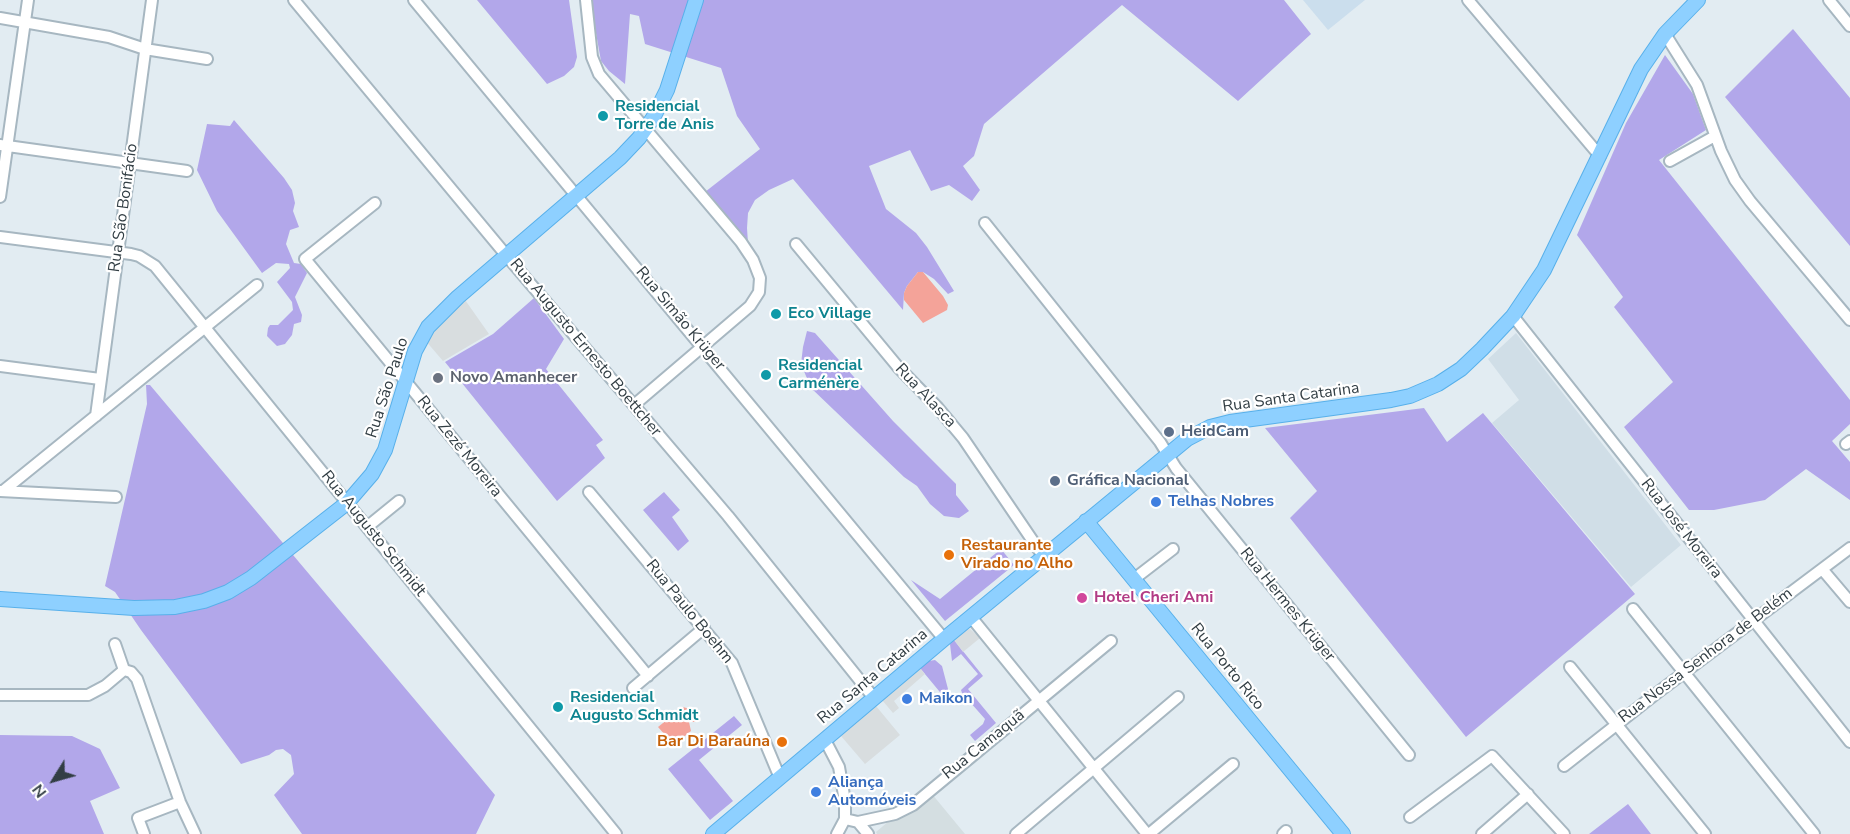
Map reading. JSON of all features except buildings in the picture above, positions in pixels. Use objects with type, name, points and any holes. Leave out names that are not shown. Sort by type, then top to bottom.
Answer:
[{"type":"main road","name":"Rua São Paulo","points":[[0,599],[134,609],[175,607],[204,601],[228,592],[251,578],[347,503],[363,487],[382,456],[415,351],[434,319],[630,148],[646,130],[667,90],[696,0]]},
{"type":"main road","name":"Rua Santa Catarina","points":[[713,834],[1043,556],[1167,454],[1198,433],[1218,424],[1391,400],[1438,384],[1461,369],[1513,316],[1544,270],[1641,69],[1665,34],[1698,0]]},
{"type":"main road","name":"Rua Porto Rico","points":[[1086,521],[1343,834]]},
{"type":"street","points":[[0,197],[4,145],[28,0]]},
{"type":"street","name":"Rua São Bonifácio","points":[[96,416],[152,0]]},
{"type":"street","name":"Rua Augusto Ernesto Boettcher","points":[[294,0],[506,255],[728,516],[874,698]]},
{"type":"street","name":"Rua Simão Krüger","points":[[414,0],[944,639]]},
{"type":"street","points":[[586,0],[595,66],[607,84],[741,242],[753,260],[760,278],[759,292],[750,306],[634,405]]},
{"type":"street","points":[[1468,0],[1600,156]]},
{"type":"street","points":[[1828,0],[1850,26]]},
{"type":"street","points":[[0,18],[109,37],[145,49],[207,59]]},
{"type":"street","points":[[1665,34],[1696,85],[1728,168],[1742,191],[1850,320]]},
{"type":"street","points":[[1670,160],[1715,136]]},
{"type":"street","points":[[4,145],[186,171]]},
{"type":"street","name":"Rua Zezé Moreira","points":[[375,203],[305,259],[648,676]]},
{"type":"street","name":"Rua Hermes Krüger","points":[[984,223],[1176,468],[1409,755]]},
{"type":"street","name":"Rua Augusto Schmidt","points":[[0,237],[118,252],[139,256],[155,266],[616,834]]},
{"type":"street","name":"Rua Alasca","points":[[796,244],[898,367],[944,414],[963,438],[1043,556]]},
{"type":"street","points":[[2,491],[257,285]]},
{"type":"street","name":"Rua José Moreira","points":[[1513,316],[1850,742]]},
{"type":"street","points":[[0,366],[100,379]]},
{"type":"street","points":[[2,491],[116,497]]},
{"type":"street","name":"Rua Paulo Boehm","points":[[589,492],[725,654],[736,671],[780,778]]},
{"type":"street","points":[[367,527],[399,501]]},
{"type":"street","name":"Rua Nossa Senhora de Belém","points":[[1564,766],[1684,672],[1850,548]]},
{"type":"street","points":[[1134,579],[1173,549]]},
{"type":"street","points":[[1822,569],[1850,602]]},
{"type":"street","points":[[1633,609],[1814,834]]},
{"type":"street","points":[[971,616],[1148,834],[1233,764]]},
{"type":"street","points":[[633,688],[704,628]]},
{"type":"street","name":"Rua Camaquã","points":[[845,819],[858,822],[895,814],[913,805],[1111,641]]},
{"type":"street","points":[[115,644],[124,670]]},
{"type":"street","points":[[1570,667],[1704,834]]},
{"type":"street","points":[[0,695],[88,695],[105,686],[124,670]]},
{"type":"street","points":[[124,670],[131,672],[137,679],[180,802],[195,834]]},
{"type":"street","points":[[1016,834],[1178,697]]},
{"type":"street","points":[[825,740],[839,767],[846,801],[845,819],[837,834]]},
{"type":"street","points":[[1410,817],[1492,756],[1564,834]]},
{"type":"street","points":[[1482,834],[1528,794]]},
{"type":"street","points":[[144,834],[138,818],[180,802]]},
{"type":"street","points":[[858,822],[868,834]]},
{"type":"shaded area","points":[[477,0],[569,0],[577,57],[574,67],[564,76],[547,84]]},
{"type":"shaded area","points":[[590,0],[1284,0],[1311,34],[1238,101],[1122,5],[984,124],[974,156],[963,166],[980,190],[972,201],[949,185],[931,191],[910,150],[869,166],[886,209],[916,233],[954,291],[948,294],[934,279],[923,272],[918,272],[904,293],[903,310],[793,179],[769,190],[755,200],[748,213],[748,243],[705,192],[760,149],[737,116],[721,68],[645,44],[639,16],[630,14],[625,84],[601,61]]},
{"type":"shaded area","points":[[1303,0],[1365,0],[1328,30]]},
{"type":"shaded area","points":[[1793,29],[1850,98],[1850,246],[1725,97]]},
{"type":"shaded area","points":[[1665,55],[1693,94],[1706,130],[1659,160],[1850,400],[1850,424],[1832,441],[1850,462],[1850,500],[1806,469],[1765,500],[1714,510],[1689,510],[1624,427],[1673,382],[1614,307],[1623,297],[1577,235],[1626,123]]},
{"type":"shaded area","points":[[234,120],[284,178],[292,190],[295,203],[293,211],[299,227],[290,230],[286,244],[294,263],[301,264],[307,273],[295,297],[302,315],[301,322],[294,324],[292,335],[285,344],[277,346],[267,336],[268,328],[270,325],[278,325],[293,310],[292,302],[277,282],[290,268],[289,264],[276,263],[262,273],[217,211],[197,170],[207,124],[230,126]]},
{"type":"shaded area","points":[[918,272],[923,272],[948,305],[947,310],[923,323],[904,300],[907,286]]},
{"type":"shaded area","points":[[463,297],[489,334],[443,361],[425,340]]},
{"type":"shaded area","points":[[534,298],[564,339],[546,369],[603,440],[596,445],[605,458],[557,501],[445,362],[493,334]]},
{"type":"shaded area","points":[[807,331],[815,333],[893,421],[956,484],[956,495],[969,511],[959,518],[944,516],[930,504],[917,486],[904,477],[811,388],[801,364]]},
{"type":"shaded area","points":[[1516,333],[1681,545],[1631,587],[1492,423],[1519,400],[1488,359]]},
{"type":"shaded area","points":[[146,385],[150,385],[495,795],[476,834],[302,834],[274,795],[294,774],[291,755],[283,749],[276,750],[269,755],[241,764],[115,592],[105,586],[147,404]]},
{"type":"shaded area","points":[[1424,408],[1447,442],[1483,413],[1635,594],[1466,737],[1290,518],[1317,491],[1265,428]]},
{"type":"shaded area","points":[[664,492],[680,510],[672,517],[689,541],[678,551],[643,510]]},
{"type":"shaded area","points":[[1001,549],[1014,565],[945,621],[911,580],[940,599]]},
{"type":"shaded area","points":[[970,629],[980,638],[963,652],[954,640],[965,630]]},
{"type":"shaded area","points":[[954,640],[983,676],[968,689],[996,723],[975,741],[970,735],[983,724],[985,719],[961,690],[978,674],[961,654],[952,661],[950,644]]},
{"type":"shaded area","points":[[935,660],[942,666],[948,689],[944,697],[920,668],[929,661]]},
{"type":"shaded area","points":[[920,668],[925,674],[894,701],[899,708],[893,713],[882,700]]},
{"type":"shaded area","points":[[876,706],[900,735],[865,764],[841,736]]},
{"type":"shaded area","points":[[683,707],[699,712],[696,722],[689,722],[691,731],[674,745],[658,727]]},
{"type":"shaded area","points":[[734,716],[742,725],[699,760],[733,801],[710,820],[668,769]]},
{"type":"shaded area","points":[[0,735],[72,736],[100,749],[120,788],[90,801],[104,834],[0,834]]},
{"type":"shaded area","points":[[932,794],[965,834],[877,834],[876,832],[889,821],[906,815]]},
{"type":"shaded area","points":[[1628,804],[1651,834],[1589,834]]},
{"type":"place","name":"Residencial Torre de Anis","points":[[603,116]]},
{"type":"place","name":"Eco Village","points":[[776,314]]},
{"type":"place","name":"Residencial Carménère","points":[[766,375]]},
{"type":"place","name":"Novo Amanhecer","points":[[438,378]]},
{"type":"place","name":"HeidCam","points":[[1169,432]]},
{"type":"place","name":"Gráfica Nacional","points":[[1055,481]]},
{"type":"place","name":"Telhas Nobres","points":[[1156,502]]},
{"type":"place","name":"Restaurante Virado no Alho","points":[[949,555]]},
{"type":"place","name":"Hotel Cheri Ami","points":[[1082,598]]},
{"type":"place","name":"Maikon","points":[[907,699]]},
{"type":"place","name":"Residencial Augusto Schmidt","points":[[558,707]]},
{"type":"place","name":"Bar Di Baraúna","points":[[782,742]]},
{"type":"place","name":"Aliança Automóveis","points":[[816,792]]}]
